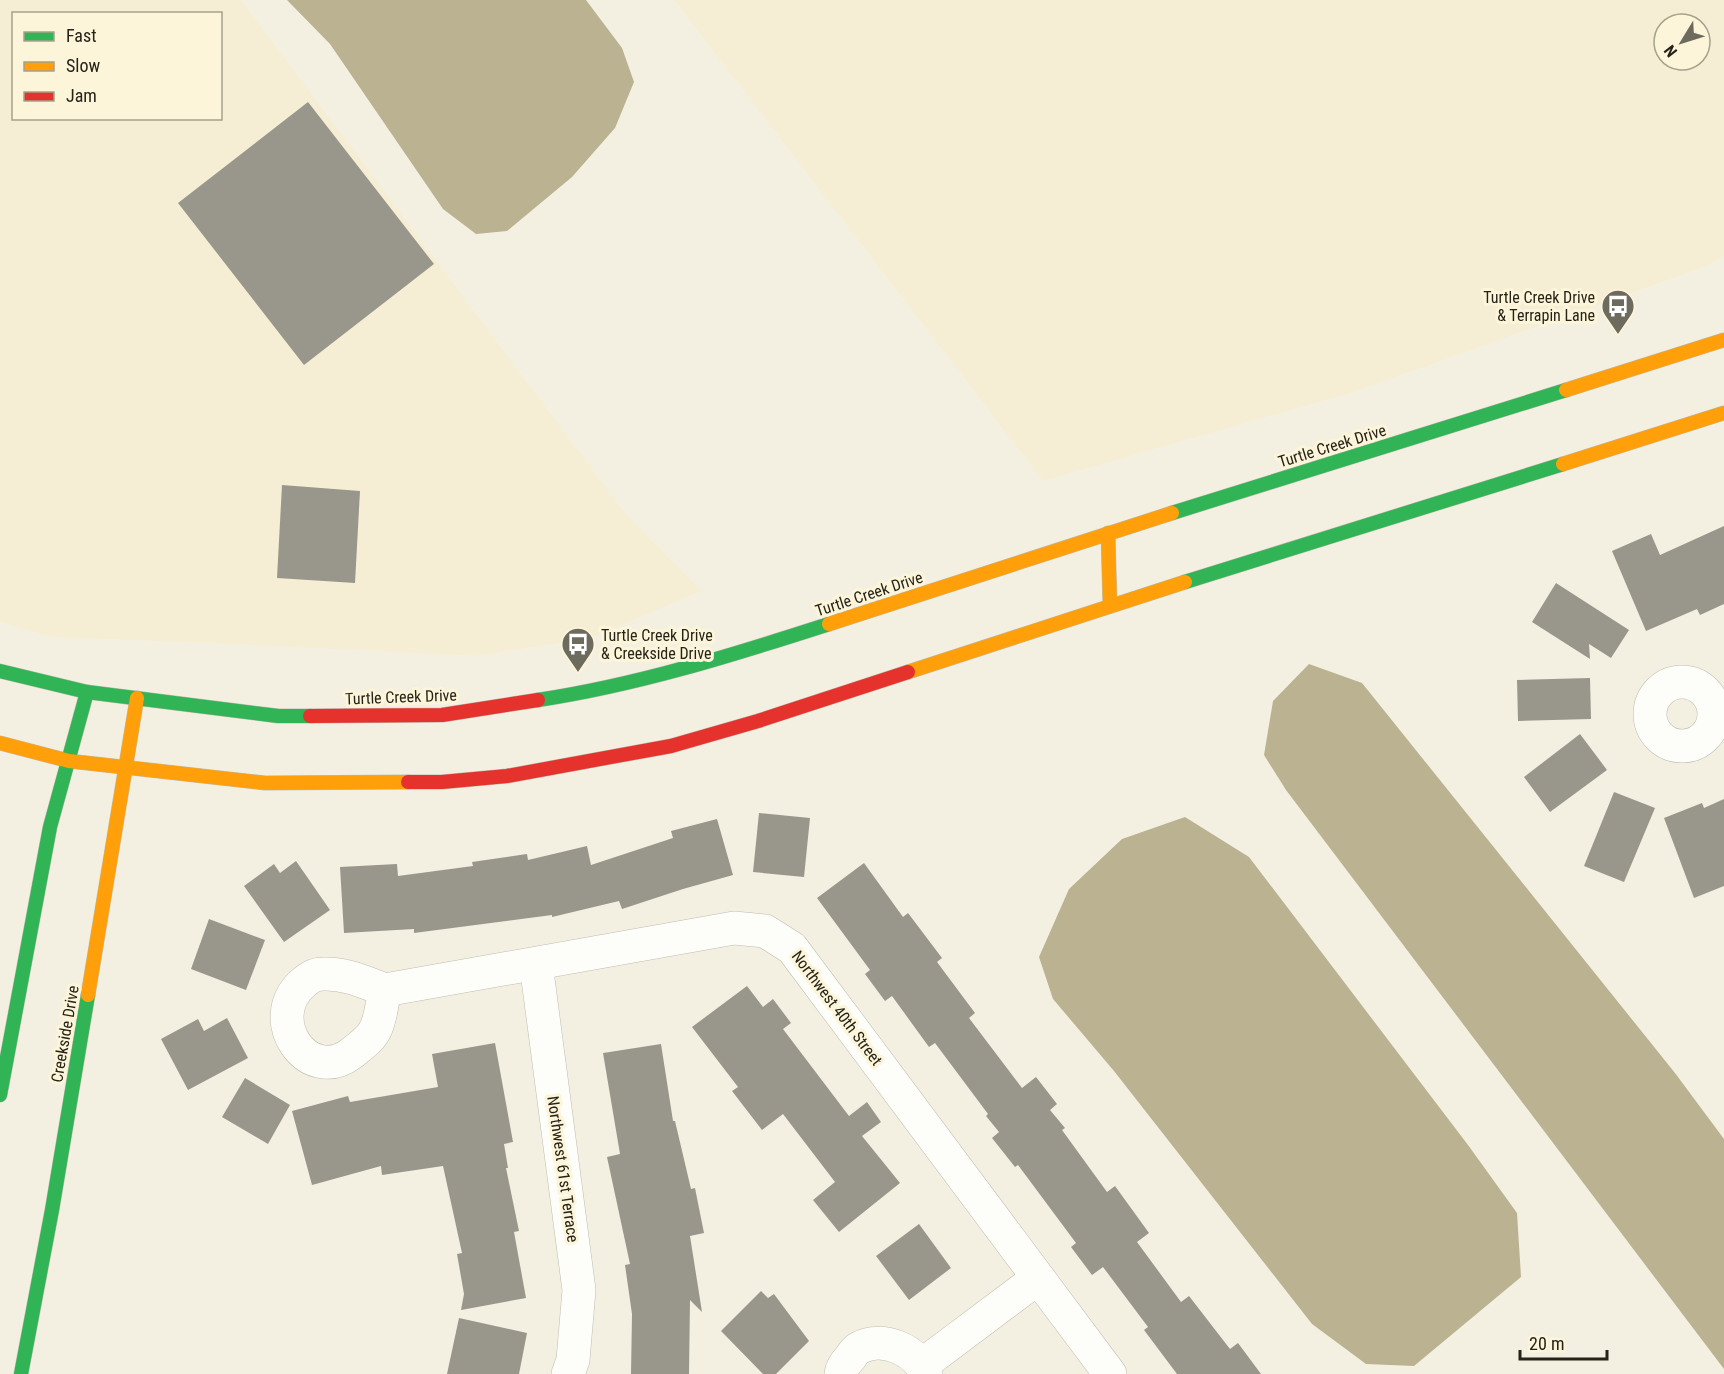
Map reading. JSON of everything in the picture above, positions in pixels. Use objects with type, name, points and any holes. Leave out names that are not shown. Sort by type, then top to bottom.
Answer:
[{"type":"street","name":"Turtle Creek Drive","points":[[0,671],[87,692],[278,716],[442,716],[594,692],[750,650],[1108,533],[1724,340]]},
{"type":"street","points":[[0,743],[69,761],[265,783],[442,782],[517,774],[671,746],[758,721],[1110,606],[1724,413]]},
{"type":"street","points":[[1108,533],[1110,606]]},
{"type":"street","points":[[0,1095],[51,827],[87,692]]},
{"type":"street","name":"Creekside Drive","points":[[21,1374],[52,1210],[137,699]]},
{"type":"street","name":"Northwest 40th Street","points":[[385,990],[734,928],[765,931],[792,948],[1110,1374]]},
{"type":"street","name":"Northwest 61st Terrace","points":[[536,964],[579,1290],[573,1360],[568,1374]]},
{"type":"street","points":[[841,1374],[842,1367],[858,1348],[876,1343],[889,1344],[905,1350],[924,1370],[1038,1278]]},
{"type":"shaded area","points":[[0,0],[241,0],[625,513],[702,591],[591,638],[476,656],[51,637],[0,622]]},
{"type":"shaded area","points":[[287,0],[586,0],[622,48],[634,82],[615,128],[572,177],[507,231],[476,234],[443,209],[330,44]]},
{"type":"shaded area","points":[[674,0],[1724,0],[1724,256],[1710,265],[1351,393],[1043,481]]},
{"type":"shaded area","points":[[1309,664],[1362,683],[1675,1073],[1724,1139],[1724,1369],[1286,790],[1264,755],[1273,701]]},
{"type":"shaded area","points":[[1185,817],[1249,857],[1517,1213],[1521,1277],[1414,1366],[1366,1364],[1312,1324],[1114,1071],[1053,999],[1039,957],[1069,889],[1122,839]]},
{"type":"building","points":[[308,102],[434,264],[304,365],[178,203]]},
{"type":"building","points":[[282,485],[360,491],[355,583],[277,578]]},
{"type":"building","points":[[1724,526],[1724,604],[1700,615],[1697,609],[1646,631],[1612,551],[1651,534],[1660,555]]},
{"type":"building","points":[[1556,583],[1629,630],[1611,658],[1589,644],[1590,659],[1532,622]]},
{"type":"building","points":[[1590,678],[1591,719],[1518,721],[1517,680]]},
{"type":"building","points":[[1580,734],[1607,770],[1550,812],[1524,777]]},
{"type":"building","points":[[1614,792],[1655,808],[1624,882],[1584,866]]},
{"type":"building","points":[[1724,799],[1724,886],[1694,898],[1664,818],[1702,803],[1704,808]]},
{"type":"building","points":[[759,813],[810,818],[804,877],[753,872]]},
{"type":"building","points":[[717,819],[733,875],[622,909],[619,901],[552,917],[552,915],[414,933],[414,929],[344,933],[340,867],[397,864],[398,876],[473,866],[472,862],[527,854],[528,860],[587,846],[591,865],[673,838],[671,831]]},
{"type":"building","points":[[296,861],[330,910],[284,942],[244,886],[274,864],[280,873]]},
{"type":"building","points":[[864,863],[903,917],[908,913],[942,958],[937,962],[975,1013],[969,1018],[1022,1088],[1036,1077],[1057,1104],[1050,1110],[1065,1128],[1062,1130],[1107,1192],[1115,1186],[1149,1233],[1137,1242],[1181,1302],[1189,1296],[1230,1349],[1238,1343],[1261,1374],[1177,1374],[1144,1330],[1148,1327],[1103,1267],[1092,1275],[1071,1247],[1076,1243],[1018,1165],[1015,1167],[992,1138],[999,1132],[986,1116],[988,1114],[935,1043],[929,1047],[892,996],[885,1001],[865,974],[870,970],[817,898]]},
{"type":"building","points":[[209,919],[265,940],[246,990],[191,969]]},
{"type":"building","points":[[747,986],[763,1007],[773,999],[791,1023],[783,1029],[849,1116],[867,1102],[881,1122],[862,1136],[900,1183],[839,1232],[813,1200],[835,1182],[783,1114],[762,1130],[732,1091],[738,1087],[692,1027]]},
{"type":"building","points":[[227,1018],[248,1058],[188,1090],[161,1039],[198,1019],[204,1031]]},
{"type":"building","points":[[495,1043],[513,1142],[504,1144],[508,1168],[506,1168],[519,1231],[514,1232],[526,1298],[461,1310],[464,1294],[457,1254],[462,1253],[443,1166],[382,1175],[381,1166],[312,1185],[292,1111],[348,1096],[350,1102],[438,1087],[432,1054]]},
{"type":"building","points":[[661,1044],[673,1121],[675,1121],[691,1189],[695,1188],[704,1233],[690,1236],[702,1312],[690,1300],[689,1374],[631,1374],[632,1314],[625,1265],[630,1264],[607,1157],[620,1154],[603,1053]]},
{"type":"building","points":[[245,1078],[290,1105],[268,1144],[222,1117]]},
{"type":"building","points":[[919,1224],[951,1268],[909,1300],[876,1256]]},
{"type":"building","points":[[761,1291],[768,1298],[774,1294],[809,1341],[776,1374],[763,1374],[721,1331]]},
{"type":"building","points":[[459,1318],[527,1333],[519,1374],[447,1374]]},
{"type":"traffic: fast","points":[[1172,513],[1566,390]]},
{"type":"traffic: fast","points":[[1185,582],[1563,464]]},
{"type":"traffic: fast","points":[[538,700],[648,678],[829,624]]},
{"type":"traffic: fast","points":[[0,671],[87,692],[278,716],[310,716]]},
{"type":"traffic: fast","points":[[0,1095],[50,827],[87,692]]},
{"type":"traffic: fast","points":[[21,1374],[52,1210],[88,995]]},
{"type":"traffic: slow","points":[[1566,390],[1724,340]]},
{"type":"traffic: slow","points":[[1563,464],[1724,413]]},
{"type":"traffic: slow","points":[[829,624],[1172,513]]},
{"type":"traffic: slow","points":[[1108,533],[1110,606]]},
{"type":"traffic: slow","points":[[908,672],[1185,582]]},
{"type":"traffic: slow","points":[[88,995],[137,698]]},
{"type":"traffic: slow","points":[[0,743],[69,761],[265,783],[408,782]]},
{"type":"traffic: jam","points":[[408,782],[442,782],[507,776],[671,746],[758,721],[908,672]]},
{"type":"traffic: jam","points":[[310,716],[442,715],[538,700]]},
{"type":"place","name":"Turtle Creek Drive & Terrapin Lane","points":[[1618,335]]},
{"type":"place","name":"Turtle Creek Drive & Creekside Drive","points":[[578,673]]}]
